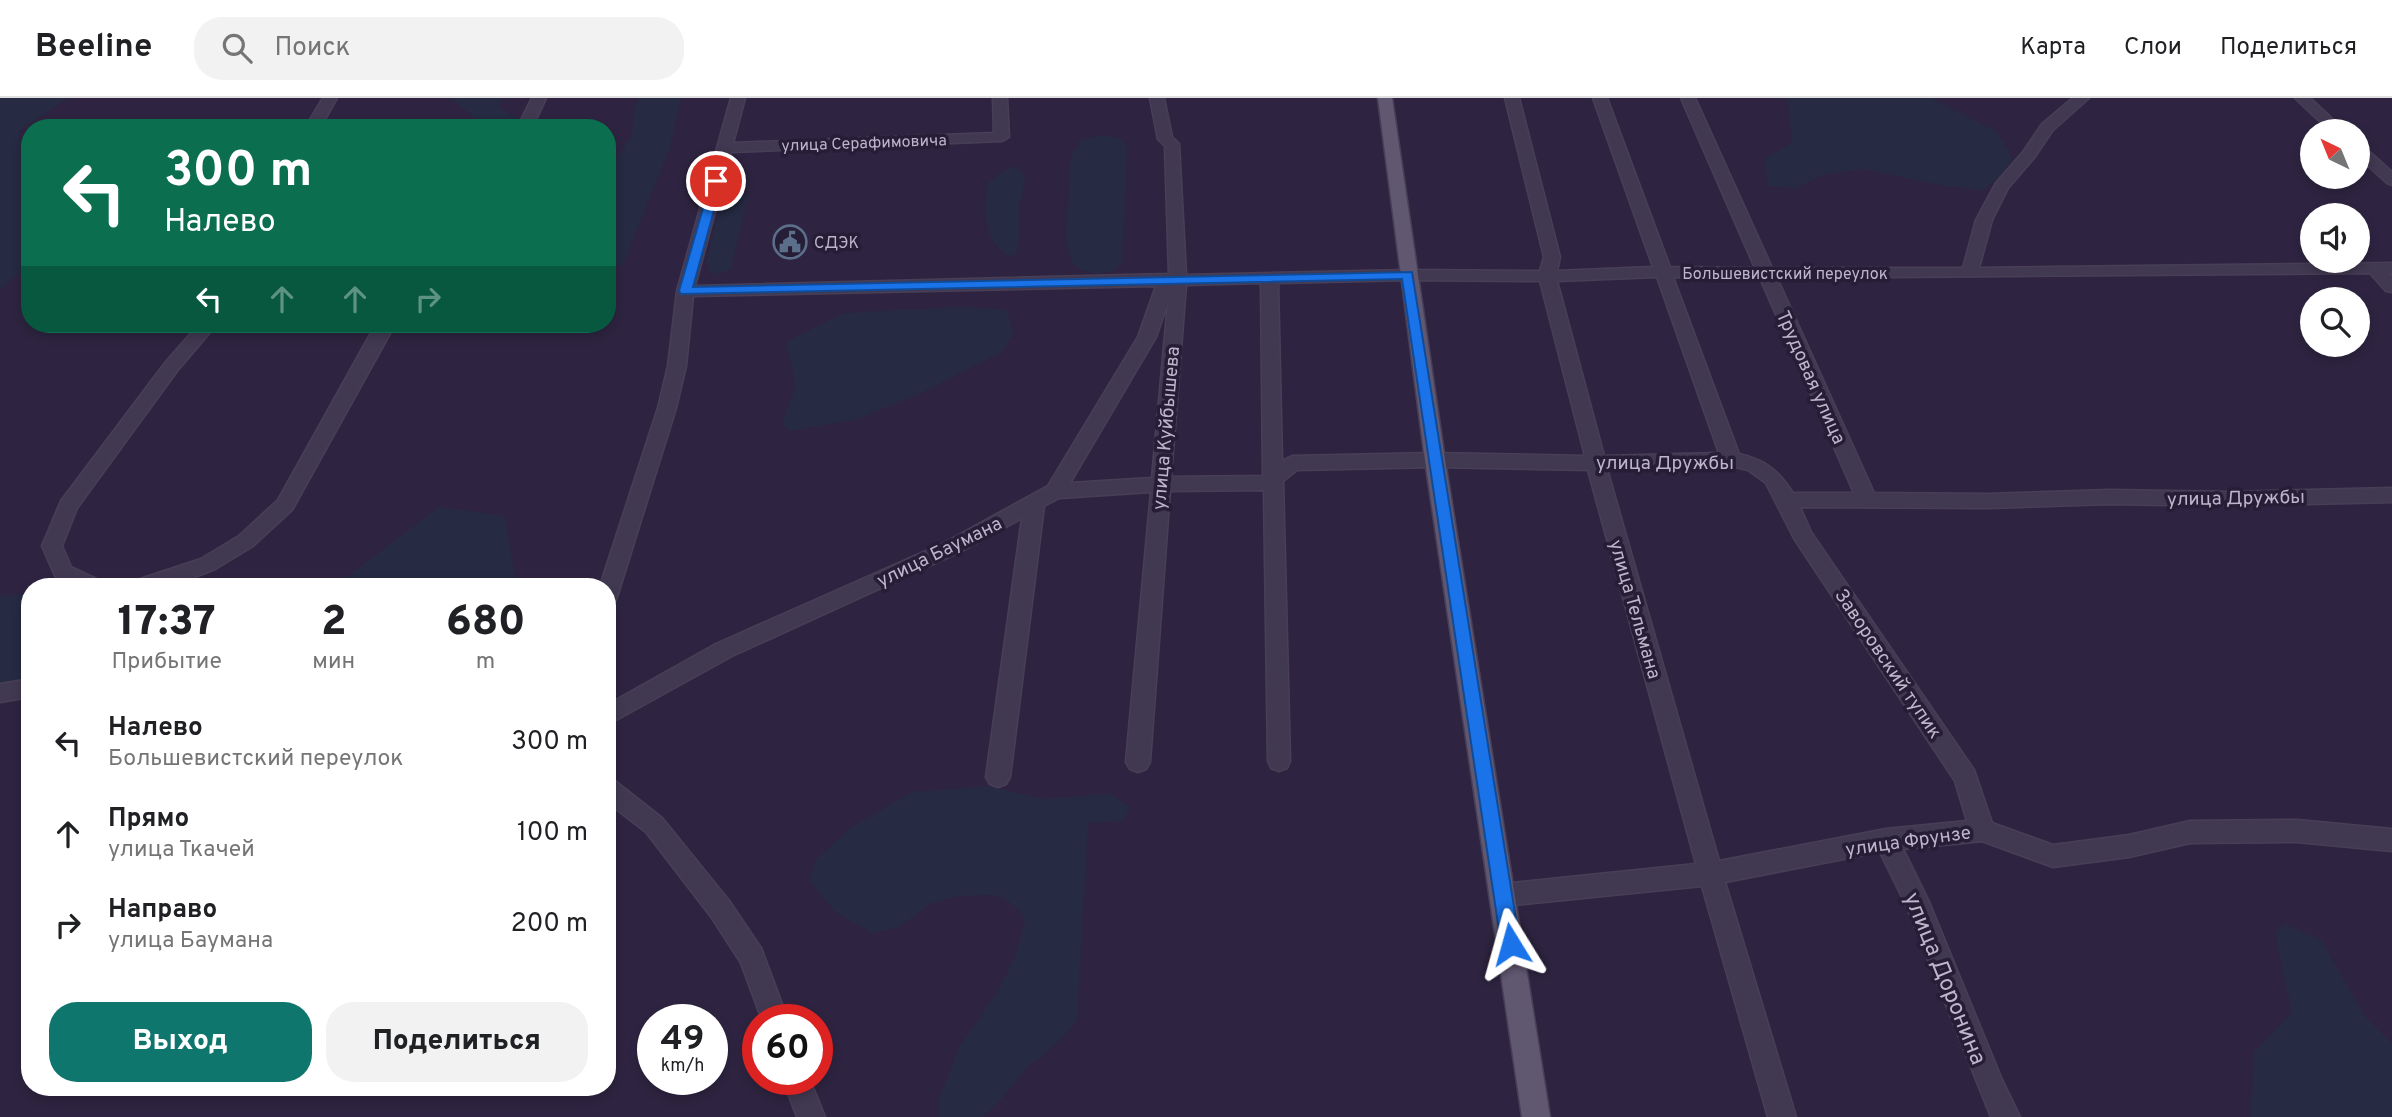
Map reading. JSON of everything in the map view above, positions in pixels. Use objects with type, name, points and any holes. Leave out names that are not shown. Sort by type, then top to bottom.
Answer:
[{"type":"main road","points":[[1385,98],[1435,460],[1536,1117]]},
{"type":"street","points":[[317,119],[330,98]]},
{"type":"street","points":[[528,119],[539,98]]},
{"type":"street","points":[[613,578],[667,408],[677,366],[685,291],[738,98],[755,98]]},
{"type":"street","name":"улица Серафимовича","points":[[726,148],[1002,137],[1000,98]]},
{"type":"street","name":"улица Куйбышева","points":[[1138,762],[1160,484],[1172,279],[1172,144],[1165,139],[1157,98]]},
{"type":"street","name":"улица Тельмана","points":[[1511,98],[1552,257],[1548,276],[1594,463],[1782,1117]]},
{"type":"street","points":[[1600,98],[1731,459]]},
{"type":"street","name":"Трудовая улица","points":[[1688,98],[1868,502]]},
{"type":"street","points":[[1970,271],[1984,220],[2001,186],[2029,155],[2047,127],[2082,98]]},
{"type":"street","points":[[2302,98],[2326,119]]},
{"type":"street","points":[[2370,161],[2392,180]]},
{"type":"street","points":[[2374,268],[2392,287]]},
{"type":"street","name":"Большевистский переулок","points":[[685,291],[1408,275],[1548,276],[1665,272],[1765,275],[2392,268]]},
{"type":"street","points":[[1269,277],[1279,761]]},
{"type":"street","name":"улица Баумана","points":[[616,711],[724,650],[953,547],[1055,491],[1147,337],[1172,279]]},
{"type":"street","points":[[75,578],[63,572],[52,546],[68,506],[171,367],[200,333]]},
{"type":"street","points":[[172,578],[208,564],[246,541],[285,505],[381,333]]},
{"type":"street","name":"улица Дружбы","points":[[1055,491],[1160,484],[1268,483],[1292,463],[1435,460],[1594,463],[1731,459],[1754,464],[1773,478],[1787,500],[1868,502],[2392,495]]},
{"type":"street","name":"Заворовский тупик","points":[[1787,500],[1802,535],[1966,777],[1982,830]]},
{"type":"street","points":[[998,777],[1034,504]]},
{"type":"street","points":[[0,693],[21,690]]},
{"type":"street","points":[[616,795],[654,825],[721,909],[752,957],[769,1004]]},
{"type":"street","name":"улица Фрунзе","points":[[1503,895],[1710,874],[1886,840],[1982,830],[2053,856],[2129,846],[2190,832],[2297,831],[2392,840]]},
{"type":"street","name":"улица Доронина","points":[[1886,840],[1917,902],[1992,1089],[2006,1117]]},
{"type":"street","points":[[803,1095],[811,1117]]},
{"type":"shaded area","points":[[0,98],[68,98],[37,119],[21,119],[21,272],[0,289]]},
{"type":"shaded area","points":[[451,98],[500,98],[502,100],[499,108],[517,118],[517,119],[476,119]]},
{"type":"shaded area","points":[[639,98],[681,98],[670,147],[623,264],[616,268],[616,160],[632,134],[634,112]]},
{"type":"shaded area","points":[[1788,98],[1931,98],[1997,132],[2013,159],[1999,177],[1983,190],[1935,184],[1863,169],[1825,174],[1796,188],[1768,186],[1765,158],[1792,143]]},
{"type":"shaded area","points":[[1100,135],[1120,138],[1127,148],[1122,263],[1114,271],[1096,274],[1082,270],[1072,263],[1066,239],[1071,155],[1082,140]]},
{"type":"shaded area","points":[[1011,166],[1022,171],[1025,183],[1019,205],[1019,238],[1016,253],[1011,257],[995,243],[990,234],[986,205],[988,183]]},
{"type":"shaded area","points":[[734,189],[748,197],[731,269],[716,274],[709,271],[706,262],[723,194],[726,190]]},
{"type":"shaded area","points":[[961,307],[1006,310],[1014,332],[1002,352],[921,393],[857,419],[789,431],[782,423],[796,386],[786,342],[844,313]]},
{"type":"shaded area","points":[[439,507],[505,516],[515,578],[346,578]]},
{"type":"shaded area","points":[[21,595],[21,680],[0,683],[0,596]]},
{"type":"shaded area","points":[[989,786],[1041,799],[1110,794],[1130,807],[1124,821],[1088,823],[1077,1019],[1070,1030],[1041,1058],[1029,1064],[1001,1100],[983,1117],[940,1117],[939,1098],[960,1046],[998,991],[1015,957],[1025,922],[1021,912],[1004,898],[993,895],[956,896],[930,904],[899,927],[873,933],[835,912],[810,881],[816,859],[851,828],[912,792]]},
{"type":"shaded area","points":[[2285,924],[2322,941],[2365,1017],[2392,1044],[2392,1117],[2251,1117],[2254,1052],[2292,1013],[2275,932]]},
{"type":"place","name":"СДЭК","points":[[790,242]]},
{"type":"route","points":[[716,181],[685,291],[1408,275],[1511,944]]}]
